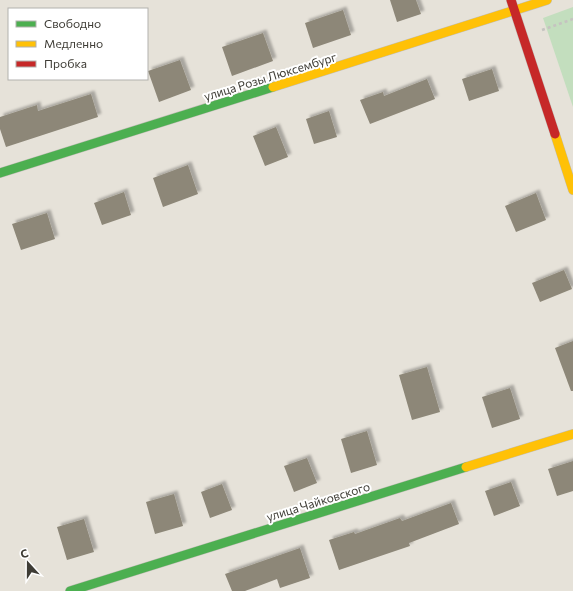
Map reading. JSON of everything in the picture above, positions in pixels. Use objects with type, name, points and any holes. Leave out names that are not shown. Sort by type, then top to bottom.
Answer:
[{"type":"street","points":[[511,0],[573,190]]},
{"type":"street","name":"улица Розы Люксембург","points":[[0,173],[547,0]]},
{"type":"street","name":"улица Чайковского","points":[[70,591],[573,434]]},
{"type":"path","points":[[523,37],[573,19]]},
{"type":"green space","points":[[573,7],[573,107],[543,18]]},
{"type":"building","points":[[390,0],[416,0],[421,14],[397,22]]},
{"type":"building","points":[[343,10],[351,35],[313,48],[305,23]]},
{"type":"building","points":[[263,33],[273,61],[232,76],[222,47]]},
{"type":"building","points":[[180,60],[191,90],[159,102],[148,71]]},
{"type":"building","points":[[492,69],[499,91],[469,101],[462,79]]},
{"type":"building","points":[[427,79],[435,99],[370,124],[360,100],[383,92],[384,96]]},
{"type":"building","points":[[91,94],[98,117],[6,147],[0,129],[0,117],[37,105],[38,111]]},
{"type":"building","points":[[329,111],[337,137],[314,144],[306,119]]},
{"type":"building","points":[[276,127],[288,157],[265,166],[253,136]]},
{"type":"building","points":[[188,165],[198,194],[163,207],[153,178]]},
{"type":"building","points":[[124,192],[131,215],[102,225],[94,203]]},
{"type":"building","points":[[536,193],[546,220],[516,232],[505,206]]},
{"type":"building","points":[[47,213],[55,239],[21,250],[12,224]]},
{"type":"building","points":[[564,270],[572,289],[540,302],[532,283]]},
{"type":"building","points":[[573,341],[573,391],[571,391],[555,348]]},
{"type":"building","points":[[427,367],[440,412],[412,420],[399,375]]},
{"type":"building","points":[[510,388],[520,419],[492,428],[482,397]]},
{"type":"building","points":[[367,431],[377,465],[351,473],[341,439]]},
{"type":"building","points":[[307,458],[317,483],[294,492],[284,466]]},
{"type":"building","points":[[573,461],[573,491],[557,496],[548,469]]},
{"type":"building","points":[[511,482],[520,506],[494,516],[485,491]]},
{"type":"building","points":[[222,484],[232,510],[210,518],[201,492]]},
{"type":"building","points":[[174,494],[183,526],[155,534],[146,502]]},
{"type":"building","points":[[451,503],[459,524],[409,543],[410,546],[339,570],[329,540],[354,532],[355,534],[400,518],[402,521]]},
{"type":"building","points":[[84,519],[94,552],[67,560],[57,527]]},
{"type":"building","points":[[300,548],[310,578],[280,588],[277,579],[245,591],[232,591],[225,574]]},
{"type":"traffic: fast","points":[[0,173],[273,87]]},
{"type":"traffic: fast","points":[[70,591],[466,467]]},
{"type":"traffic: slow","points":[[273,87],[547,0]]},
{"type":"traffic: slow","points":[[555,134],[573,190]]},
{"type":"traffic: slow","points":[[466,467],[573,434]]},
{"type":"traffic: jam","points":[[511,0],[555,134]]}]
